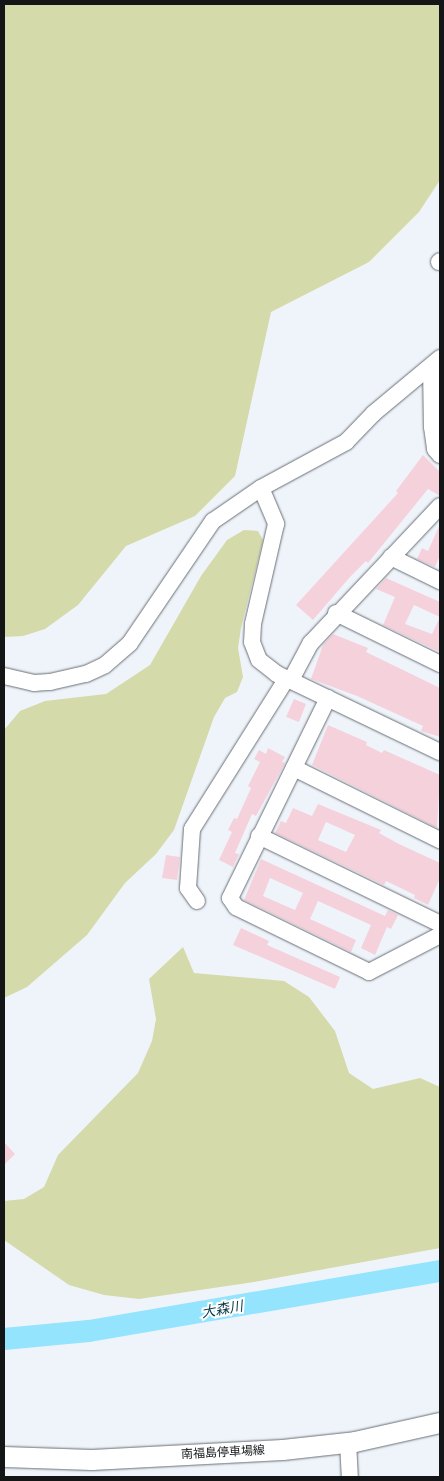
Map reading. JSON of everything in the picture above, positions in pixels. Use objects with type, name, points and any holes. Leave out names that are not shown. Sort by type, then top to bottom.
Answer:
[{"type":"main road","name":"南福島停車場線","points":[[4,1458],[92,1460],[283,1450],[348,1442],[440,1423]]},
{"type":"street","points":[[436,362],[432,427],[435,449],[440,454]]},
{"type":"street","points":[[4,676],[26,682],[50,682],[86,674],[106,665],[130,643],[213,521],[261,488],[346,442],[374,413],[436,362]]},
{"type":"street","points":[[261,488],[276,524],[253,624],[252,642],[255,652],[267,668],[292,678],[328,698],[440,752]]},
{"type":"street","points":[[196,901],[188,888],[192,829],[284,683],[292,678],[310,643],[336,613],[440,506]]},
{"type":"street","points":[[391,557],[440,581]]},
{"type":"street","points":[[336,613],[440,664]]},
{"type":"street","points":[[328,698],[230,898],[236,907],[369,972],[440,935]]},
{"type":"street","points":[[294,768],[440,840]]},
{"type":"street","points":[[259,836],[440,924]]},
{"type":"street","points":[[348,1442],[350,1477]]},
{"type":"green space","points":[[4,4],[440,4],[440,180],[419,212],[369,262],[271,312],[235,476],[195,516],[126,546],[78,605],[45,629],[23,636],[4,637]]},
{"type":"green space","points":[[244,530],[258,531],[263,540],[241,628],[238,648],[243,677],[237,692],[225,698],[214,717],[174,830],[156,854],[125,883],[87,935],[27,987],[4,998],[4,730],[20,711],[45,701],[106,694],[150,665],[201,576],[227,540]]},
{"type":"green space","points":[[183,947],[194,973],[284,981],[309,997],[335,1031],[349,1073],[373,1089],[420,1078],[440,1087],[440,1248],[254,1282],[139,1299],[104,1295],[69,1285],[4,1240],[4,1201],[24,1199],[44,1187],[58,1155],[138,1073],[152,1041],[156,1019],[149,979]]},
{"type":"building","points":[[423,455],[440,472],[440,496],[428,489],[368,563],[366,561],[350,577],[313,620],[296,605],[398,493],[396,491]]},
{"type":"building","points":[[440,524],[440,555],[435,567],[417,559],[422,548],[428,551]]},
{"type":"building","points":[[386,578],[440,602],[440,617],[440,652],[383,625],[395,597],[376,589]],"holes":[[[414,605],[440,617],[432,634],[405,624]]]},
{"type":"building","points":[[333,634],[368,648],[366,652],[440,688],[440,737],[421,731],[423,726],[357,696],[311,679],[323,645]]},
{"type":"building","points":[[294,699],[306,704],[299,722],[286,717]]},
{"type":"building","points":[[328,725],[367,742],[366,745],[382,753],[384,750],[440,775],[437,828],[312,765]]},
{"type":"building","points":[[268,748],[285,757],[282,762],[285,763],[256,816],[252,814],[235,853],[239,854],[233,867],[219,860],[232,832],[228,830],[234,818],[237,819],[251,788],[248,786],[260,762],[254,759],[259,750],[266,754]]},
{"type":"building","points":[[318,804],[381,830],[379,833],[440,863],[440,878],[428,905],[414,898],[415,895],[386,881],[384,885],[275,833],[281,821],[286,823],[293,808],[312,816]],"holes":[[[326,822],[355,835],[346,852],[318,840]]]},
{"type":"building","points":[[166,855],[180,857],[177,880],[162,878]]},
{"type":"building","points":[[261,859],[385,916],[388,910],[398,915],[391,929],[387,927],[375,955],[361,948],[371,925],[318,901],[310,919],[356,940],[351,952],[244,900]],"holes":[[[270,878],[303,893],[295,910],[263,896]]]},
{"type":"building","points":[[241,928],[269,941],[267,945],[340,977],[335,989],[233,945]]},
{"type":"building","points":[[4,1142],[15,1154],[4,1165]]},
{"type":"waterway","name":"大森川","points":[[4,1339],[89,1331],[440,1271]]}]
